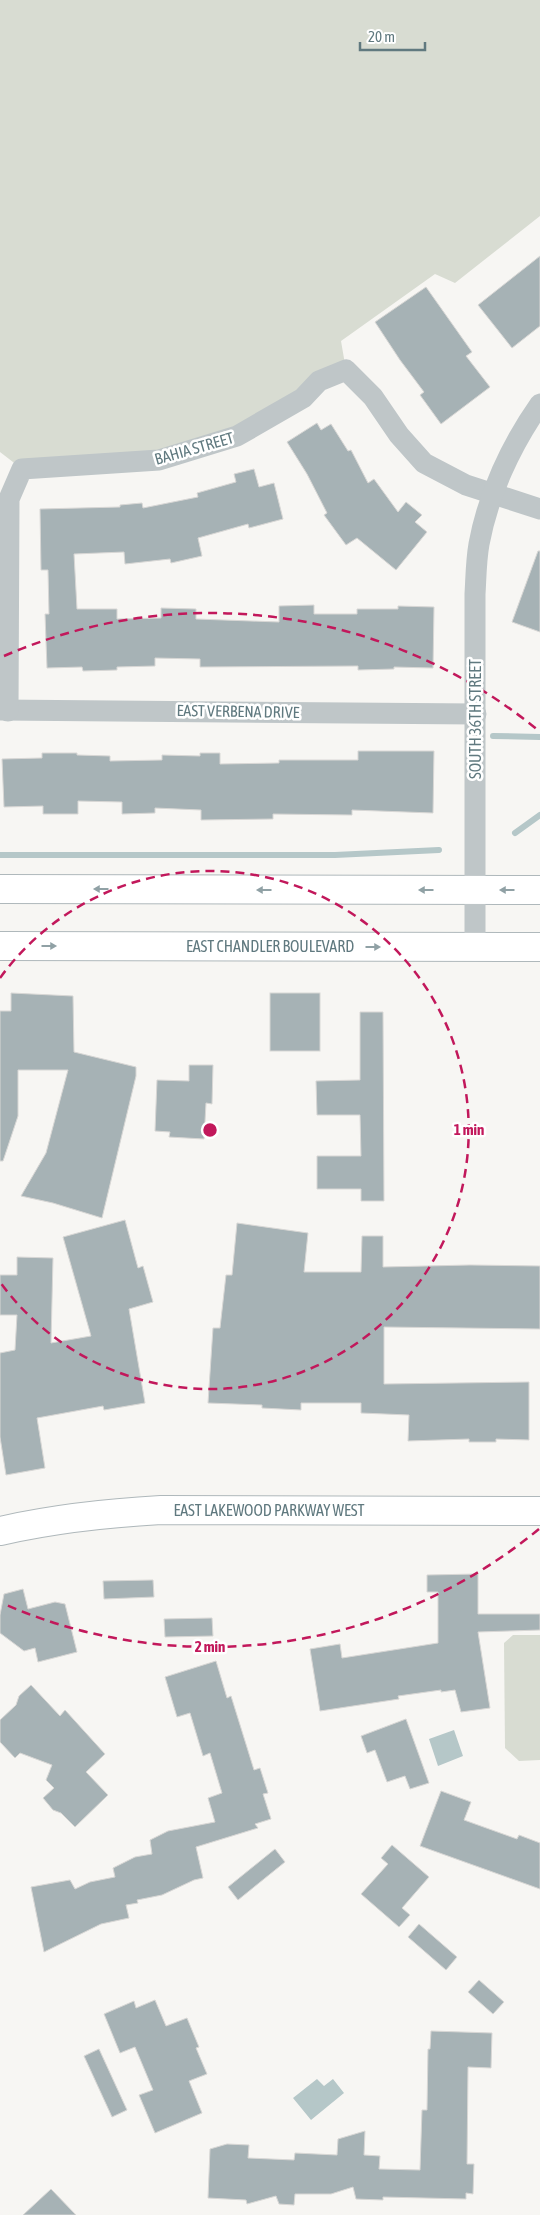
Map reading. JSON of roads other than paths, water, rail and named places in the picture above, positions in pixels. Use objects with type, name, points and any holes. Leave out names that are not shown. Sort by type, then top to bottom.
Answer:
[{"type":"main road","points":[[0,889],[540,890]]},
{"type":"main road","name":"EAST CHANDLER BOULEVARD","points":[[0,946],[540,947]]},
{"type":"main road","name":"EAST LAKEWOOD PARKWAY WEST","points":[[0,1531],[69,1518],[161,1510],[540,1511]]},
{"type":"street","name":"BAHIA STREET","points":[[4,711],[9,499],[22,469],[159,460],[176,455],[237,436],[302,398],[319,381],[346,370],[373,397],[399,435],[424,463],[466,485],[494,493]]},
{"type":"street","name":"SOUTH 36TH STREET","points":[[475,947],[476,584],[479,545],[494,493],[521,430],[540,404]]},
{"type":"street","points":[[494,493],[540,509]]},
{"type":"street","name":"EAST VERBENA DRIVE","points":[[4,711],[81,709],[476,714]]},
{"type":"waterway","points":[[493,736],[540,737]]},
{"type":"waterway","points":[[515,833],[540,815]]},
{"type":"waterway","points":[[0,855],[335,855],[439,850]]}]
